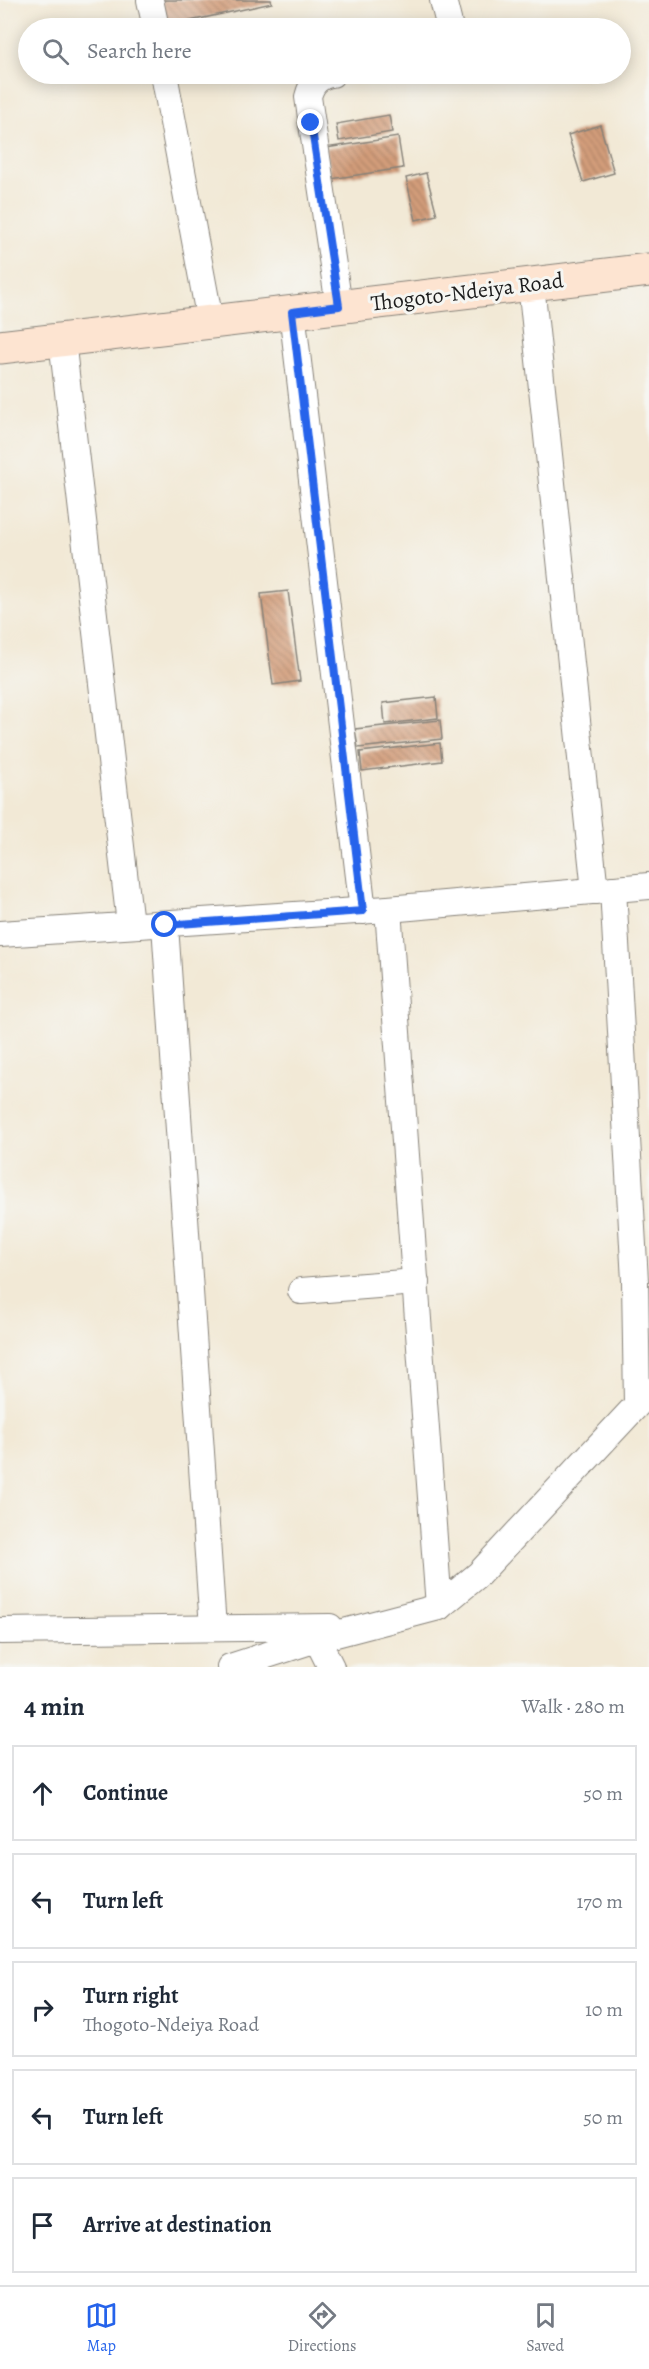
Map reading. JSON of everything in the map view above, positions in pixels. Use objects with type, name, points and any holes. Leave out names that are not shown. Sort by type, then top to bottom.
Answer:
[{"type":"main road","name":"Thogoto-Ndeiya Road","points":[[0,347],[649,270]]},
{"type":"street","points":[[150,0],[154,18]]},
{"type":"street","points":[[443,0],[448,18]]},
{"type":"street","points":[[166,84],[210,321]]},
{"type":"street","points":[[313,84],[308,97],[339,306]]},
{"type":"street","points":[[230,1667],[317,1639],[375,1626],[439,1607],[479,1574],[643,1398],[635,1281],[638,1161],[531,284]]},
{"type":"street","points":[[292,312],[376,910],[416,1282],[439,1607]]},
{"type":"street","points":[[62,340],[130,924]]},
{"type":"street","points":[[0,934],[376,910],[649,886]]},
{"type":"street","points":[[165,925],[213,1628]]},
{"type":"street","points":[[301,1291],[416,1282]]},
{"type":"street","points":[[0,1631],[375,1626]]},
{"type":"street","points":[[317,1639],[331,1667]]},
{"type":"building","points":[[161,0],[271,0],[272,3],[204,18],[165,18]]},
{"type":"building","points":[[389,115],[392,132],[339,141],[336,124]]},
{"type":"building","points":[[600,125],[614,173],[583,182],[568,135]]},
{"type":"building","points":[[398,137],[403,168],[331,179],[326,148]]},
{"type":"building","points":[[426,173],[437,215],[416,220],[406,178]]},
{"type":"building","points":[[288,591],[300,681],[273,685],[261,594]]},
{"type":"building","points":[[436,697],[438,718],[385,724],[383,703]]},
{"type":"building","points":[[440,720],[442,739],[358,748],[355,729]]},
{"type":"building","points":[[440,743],[442,761],[362,771],[360,752]]},
{"type":"route","points":[[165,925],[363,911],[292,312],[339,306],[311,123]]}]
